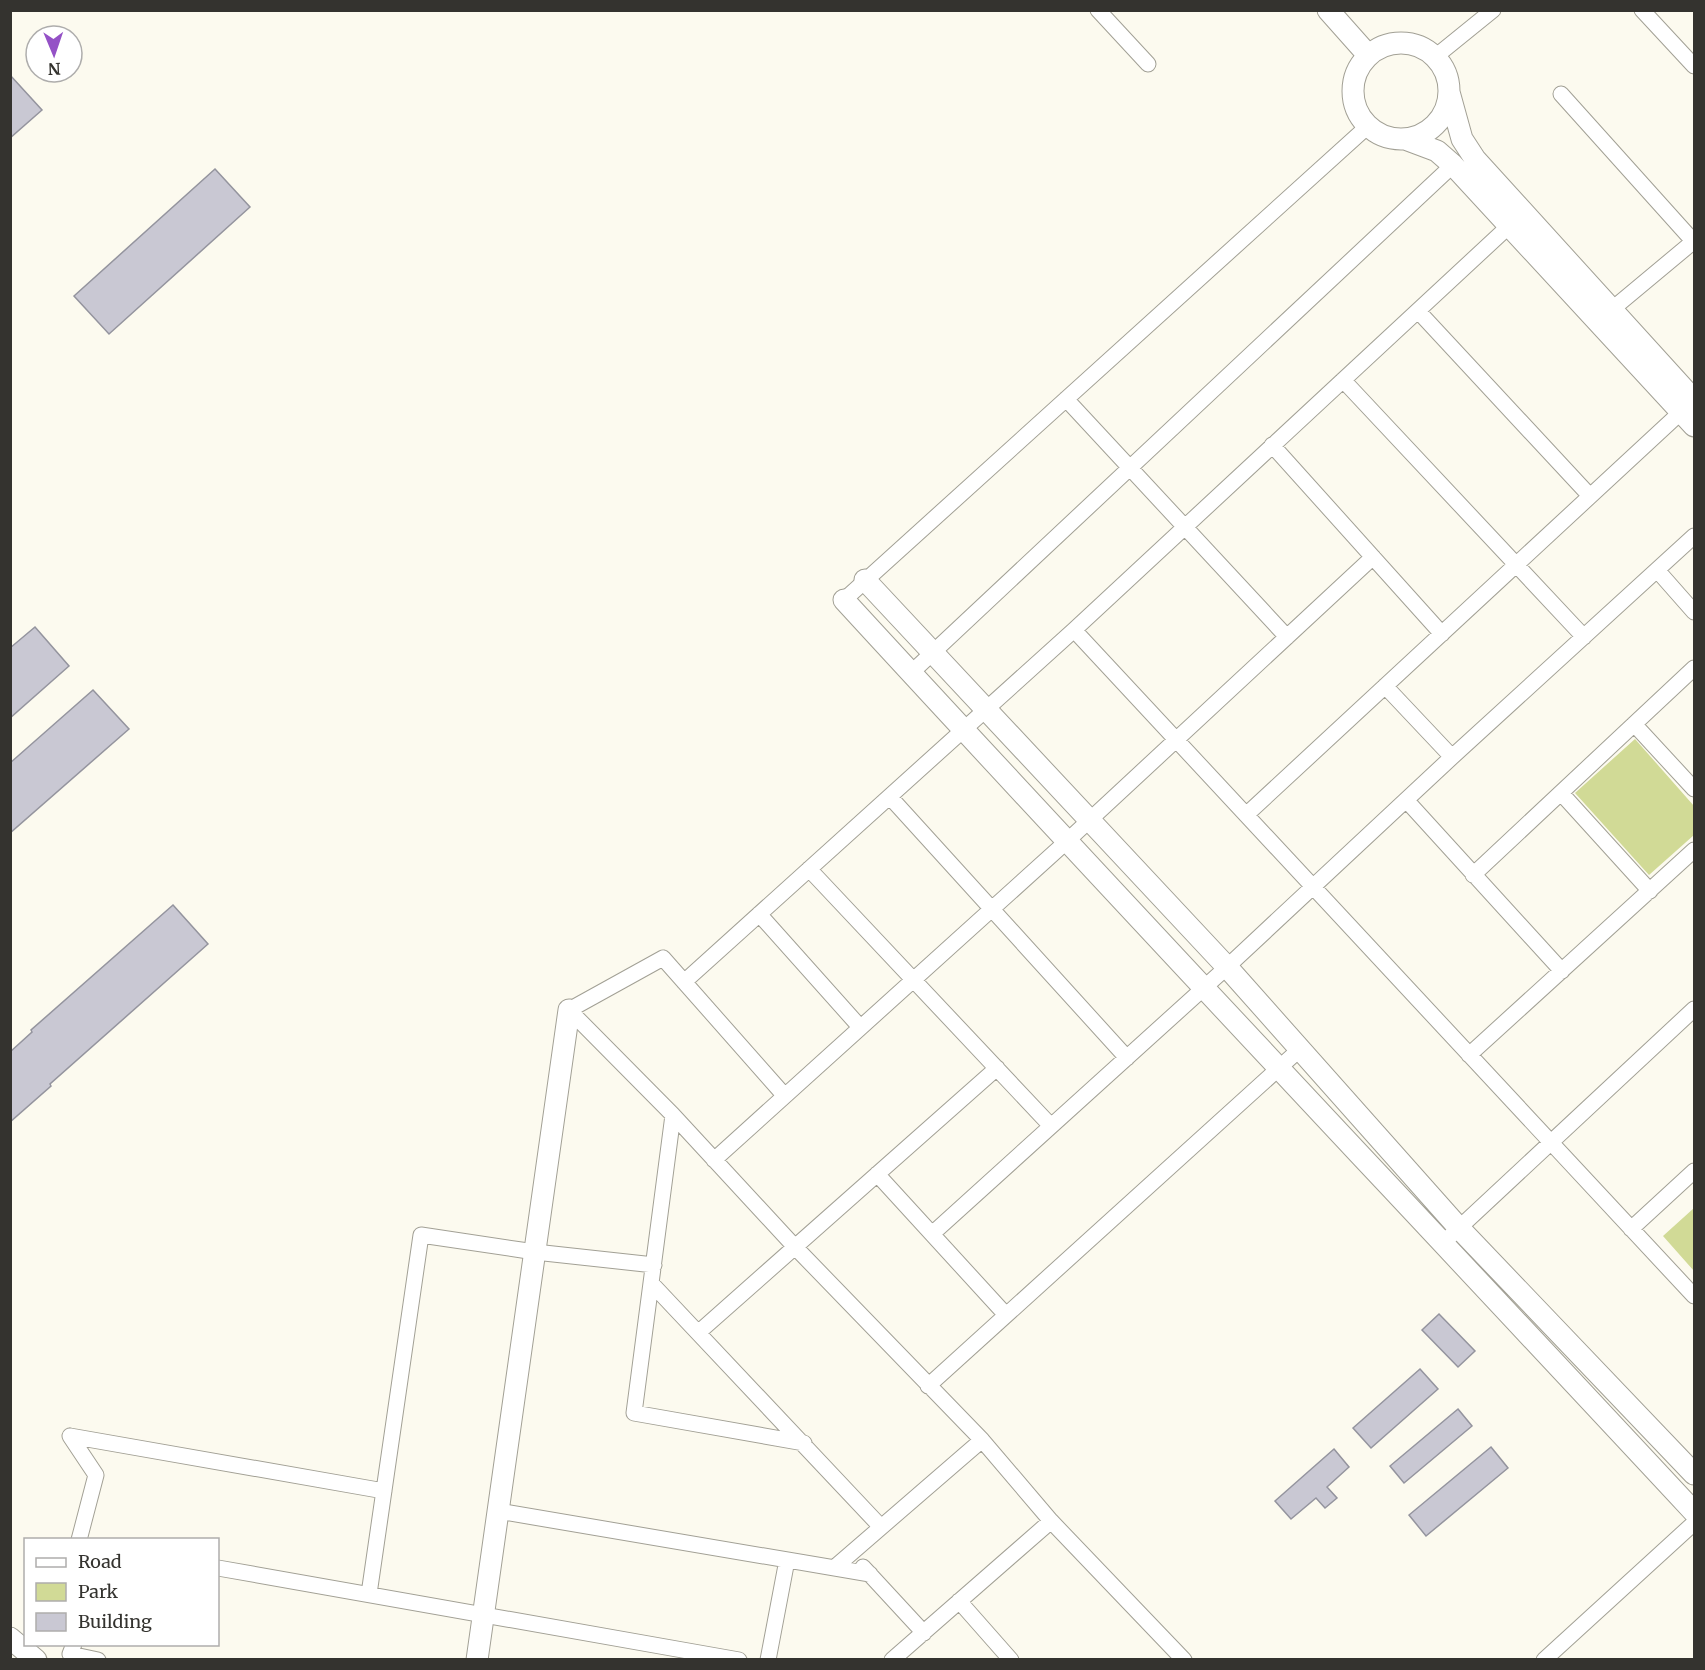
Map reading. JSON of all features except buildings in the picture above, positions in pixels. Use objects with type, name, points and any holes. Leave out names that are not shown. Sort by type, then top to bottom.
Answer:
[{"type":"street","points":[[1098,10],[1148,64]]},
{"type":"street","points":[[1328,10],[1368,55]]},
{"type":"street","points":[[1435,57],[1493,10]]},
{"type":"street","points":[[1642,10],[1695,66]]},
{"type":"street","points":[[1246,815],[1590,496],[1690,413],[1474,159],[1462,139],[1448,81],[1435,57],[1419,46],[1408,43],[1385,45],[1368,55],[1358,67],[1352,89],[1357,112],[1368,126],[1382,135],[1405,139],[1437,151],[1453,165],[1509,226],[1605,315]]},
{"type":"street","points":[[1405,139],[1417,136],[1436,124],[1443,114],[1449,92]]},
{"type":"street","points":[[1561,94],[1694,241],[1605,315]]},
{"type":"street","points":[[1368,126],[843,600],[1066,842],[1444,1242],[1695,1512]]},
{"type":"street","points":[[911,673],[1453,165]]},
{"type":"street","points":[[684,982],[1074,630],[1509,226]]},
{"type":"street","points":[[1418,311],[1590,496]]},
{"type":"street","points":[[1343,380],[1584,637]]},
{"type":"street","points":[[1066,399],[1287,637]]},
{"type":"street","points":[[1272,445],[1442,633]]},
{"type":"street","points":[[932,1234],[1227,967],[1452,757],[1695,536]]},
{"type":"street","points":[[714,1160],[1066,842],[1373,557]]},
{"type":"street","points":[[1657,570],[1695,612]]},
{"type":"street","points":[[865,580],[1227,967],[1459,1228],[1695,1474]]},
{"type":"street","points":[[1074,630],[1695,1296]]},
{"type":"street","points":[[1473,874],[1695,668]]},
{"type":"street","points":[[1385,686],[1452,757]]},
{"type":"street","points":[[1634,724],[1695,789]]},
{"type":"street","points":[[1561,793],[1650,891]]},
{"type":"street","points":[[890,797],[1126,1058]]},
{"type":"street","points":[[1407,801],[1562,971]]},
{"type":"street","points":[[1469,1055],[1695,850]]},
{"type":"street","points":[[809,869],[1051,1126]]},
{"type":"street","points":[[759,914],[860,1027]]},
{"type":"street","points":[[569,1010],[663,958],[784,1095]]},
{"type":"street","points":[[1444,1242],[1695,1009]]},
{"type":"street","points":[[569,1010],[982,1440],[1051,1521],[1184,1659]]},
{"type":"street","points":[[477,1659],[569,1010]]},
{"type":"street","points":[[928,1386],[1300,1049]]},
{"type":"street","points":[[699,1332],[997,1068]]},
{"type":"street","points":[[673,1116],[634,1413],[804,1443]]},
{"type":"street","points":[[1631,1229],[1695,1171]]},
{"type":"street","points":[[877,1174],[1006,1315]]},
{"type":"street","points":[[369,1594],[421,1234],[535,1252],[654,1264]]},
{"type":"street","points":[[651,1283],[881,1527]]},
{"type":"street","points":[[79,1538],[96,1475],[70,1436],[384,1491]]},
{"type":"street","points":[[834,1568],[982,1440]]},
{"type":"street","points":[[498,1511],[870,1574]]},
{"type":"street","points":[[892,1659],[1051,1521]]},
{"type":"street","points":[[1544,1659],[1695,1523]]},
{"type":"street","points":[[851,1553],[924,1633]]},
{"type":"street","points":[[768,1659],[787,1560]]},
{"type":"street","points":[[219,1568],[739,1659]]},
{"type":"street","points":[[959,1601],[1011,1659]]},
{"type":"street","points":[[10,1638],[36,1659]]},
{"type":"street","points":[[73,1646],[70,1654],[98,1659]]},
{"type":"green space","points":[[1635,739],[1694,806],[1694,835],[1649,875],[1575,793]]},
{"type":"green space","points":[[1694,1208],[1694,1271],[1663,1236]]}]
